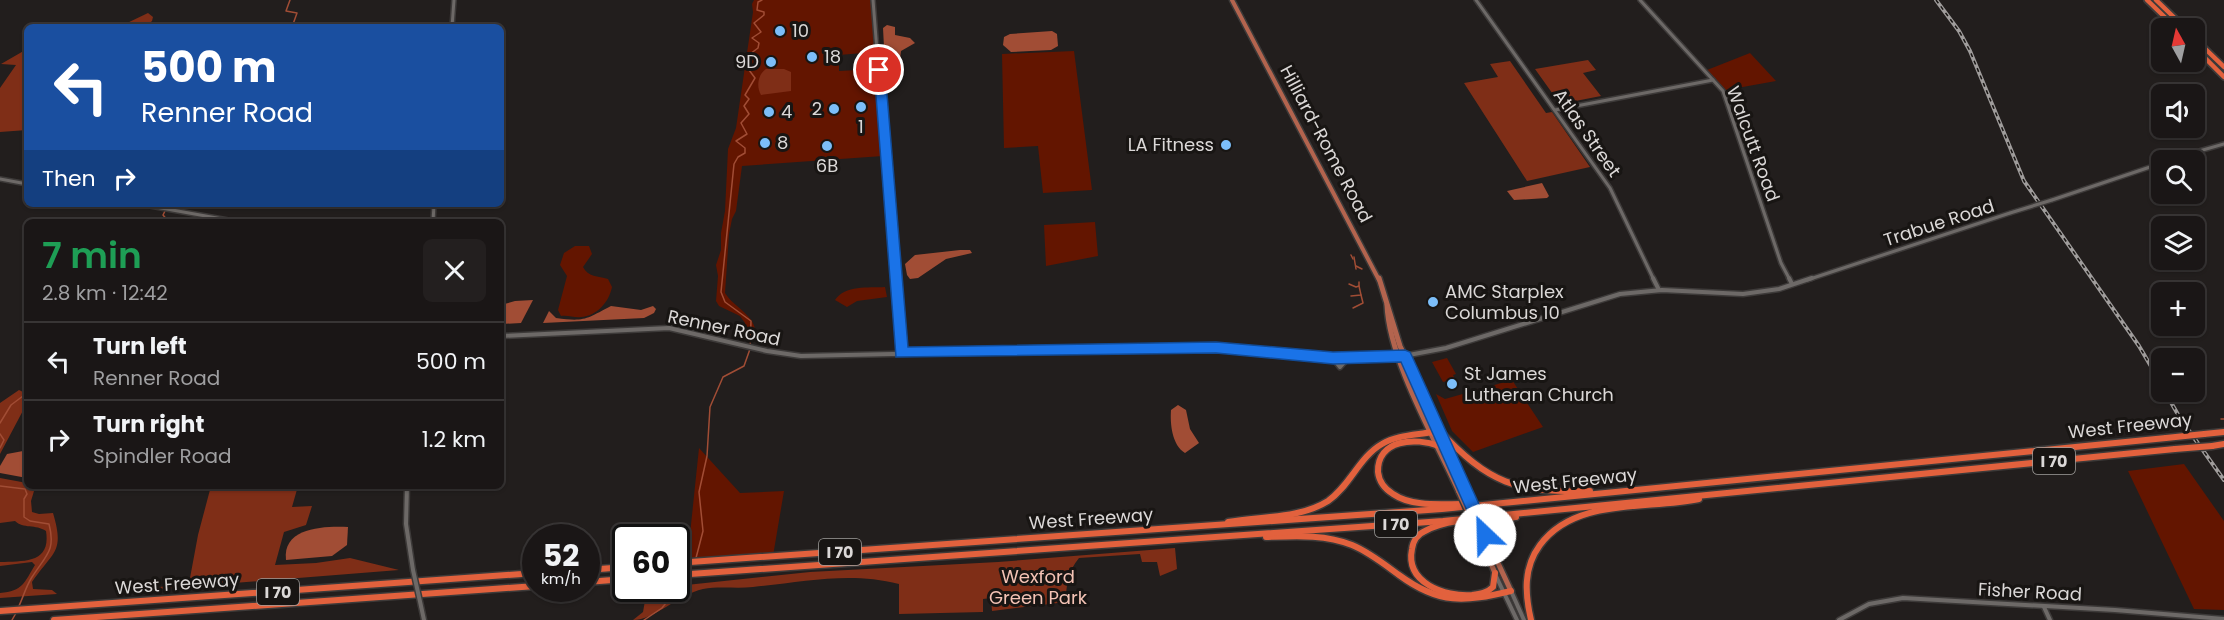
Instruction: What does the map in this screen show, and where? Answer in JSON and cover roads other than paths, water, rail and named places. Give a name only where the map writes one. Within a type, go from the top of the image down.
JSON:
[{"type":"highway","points":[[2147,0],[2166,18]]},
{"type":"highway","points":[[2156,0],[2175,18]]},
{"type":"highway","points":[[2205,49],[2224,67]]},
{"type":"highway","points":[[2205,58],[2224,76]]},
{"type":"highway","points":[[1435,431],[1441,445]]},
{"type":"highway","points":[[1435,431],[1484,473],[1509,484],[1539,491],[1606,490],[1974,456]]},
{"type":"highway","points":[[1206,526],[1233,520],[1290,515],[1310,510],[1342,491],[1371,452],[1383,443],[1435,431]]},
{"type":"highway","name":"West Freeway","points":[[690,563],[1496,504],[2224,432]]},
{"type":"highway","points":[[1441,445],[1420,439],[1389,448],[1378,462],[1378,473],[1382,484],[1390,494],[1407,502],[1496,504]]},
{"type":"highway","name":"West Freeway","points":[[692,574],[1443,521],[2224,445]]},
{"type":"highway","points":[[1531,620],[1525,585],[1530,560],[1543,540],[1560,525],[1587,513],[1689,502],[1712,495]]},
{"type":"highway","points":[[1495,573],[1494,586],[1487,592],[1465,596],[1442,592],[1425,583],[1416,573],[1411,562],[1412,545],[1424,531],[1439,526],[1570,511],[1584,507]]},
{"type":"highway","points":[[1207,538],[1296,536],[1338,541],[1375,556],[1418,589],[1435,596],[1463,600],[1507,592]]},
{"type":"highway","name":"West Freeway","points":[[0,611],[522,574]]},
{"type":"highway","name":"West Freeway","points":[[54,620],[522,587]]},
{"type":"main road","points":[[452,24],[454,0]]},
{"type":"main road","points":[[873,0],[901,353]]},
{"type":"main road","name":"Hilliard-Rome Road","points":[[1232,0],[1376,269],[1402,357],[1435,431]]},
{"type":"main road","name":"Atlas Street","points":[[1476,0],[1616,198],[1659,290]]},
{"type":"main road","name":"Walcutt Road","points":[[1640,0],[1724,93],[1781,263],[1792,285]]},
{"type":"main road","points":[[1555,110],[1713,80]]},
{"type":"main road","points":[[2203,150],[2224,144]]},
{"type":"main road","name":"Trabue Road","points":[[1722,294],[1765,292],[1792,285],[2151,167]]},
{"type":"main road","points":[[0,179],[24,183]]},
{"type":"main road","points":[[156,207],[223,219]]},
{"type":"main road","name":"Renner Road","points":[[504,336],[661,327],[690,331],[750,350],[783,356],[1216,348],[1333,358],[1402,357],[1446,348],[1620,294],[1659,290],[1722,294]]},
{"type":"main road","points":[[1333,358],[1340,367],[1343,360],[1347,358]]},
{"type":"main road","points":[[1441,445],[1507,592],[1516,620]]},
{"type":"main road","points":[[407,489],[406,524],[424,620]]},
{"type":"main road","points":[[1482,535],[1495,573],[1524,620]]},
{"type":"main road","name":"Fisher Road","points":[[1839,620],[1864,605],[1896,599],[2044,606],[2224,619]]},
{"type":"main road","points":[[2044,606],[2050,620]]},
{"type":"waterway","points":[[290,0],[286,11],[297,13],[293,24]]},
{"type":"waterway","points":[[696,558],[703,531],[699,492],[707,456],[710,407],[723,377],[744,366],[750,349],[751,321],[725,302],[721,292],[734,164],[738,157],[745,153],[745,148],[736,141],[747,134],[741,123],[749,114],[744,106],[749,99],[745,95],[755,78],[749,70],[756,65],[758,59],[750,54],[758,48],[759,43],[752,38],[761,32],[754,23],[764,15],[764,12],[757,10],[758,2],[762,0]]},
{"type":"waterway","points":[[165,211],[163,215],[166,219]]},
{"type":"waterway","points":[[1351,255],[1353,259]]},
{"type":"waterway","points":[[1354,257],[1356,269]]},
{"type":"waterway","points":[[1356,266],[1362,269]]},
{"type":"waterway","points":[[1349,284],[1359,286]]},
{"type":"waterway","points":[[1359,286],[1361,295]]},
{"type":"waterway","points":[[1351,296],[1361,295]]},
{"type":"waterway","points":[[1353,308],[1363,303],[1361,295]]},
{"type":"waterway","points":[[0,423],[11,405],[24,395]]},
{"type":"waterway","points":[[0,434],[4,440],[0,448]]},
{"type":"waterway","points":[[0,486],[24,489]]},
{"type":"waterway","points":[[18,608],[30,581],[48,552],[51,541],[49,524],[30,521],[24,517],[24,499],[27,494],[25,489]]},
{"type":"waterway","points":[[644,620],[667,602]]},
{"type":"waterway","points":[[12,620],[16,613]]},
{"type":"railway","points":[[1936,0],[1959,31],[1970,51],[2024,181],[2151,366]]},
{"type":"railway","points":[[2171,402],[2224,480]]},
{"type":"place","name":"10","points":[[780,31]]},
{"type":"place","name":"18","points":[[812,57]]},
{"type":"place","name":"9D","points":[[771,62]]},
{"type":"place","name":"1","points":[[861,107]]},
{"type":"place","name":"2","points":[[834,109]]},
{"type":"place","name":"4","points":[[769,112]]},
{"type":"place","name":"8","points":[[765,143]]},
{"type":"place","name":"LA Fitness","points":[[1226,145]]},
{"type":"place","name":"6B","points":[[827,146]]},
{"type":"place","name":"AMC Starplex Columbus 10","points":[[1433,302]]},
{"type":"place","name":"St James Lutheran Church","points":[[1452,384]]},
{"type":"park label","name":"Wexford Green Park","points":[[1038,587]]}]
